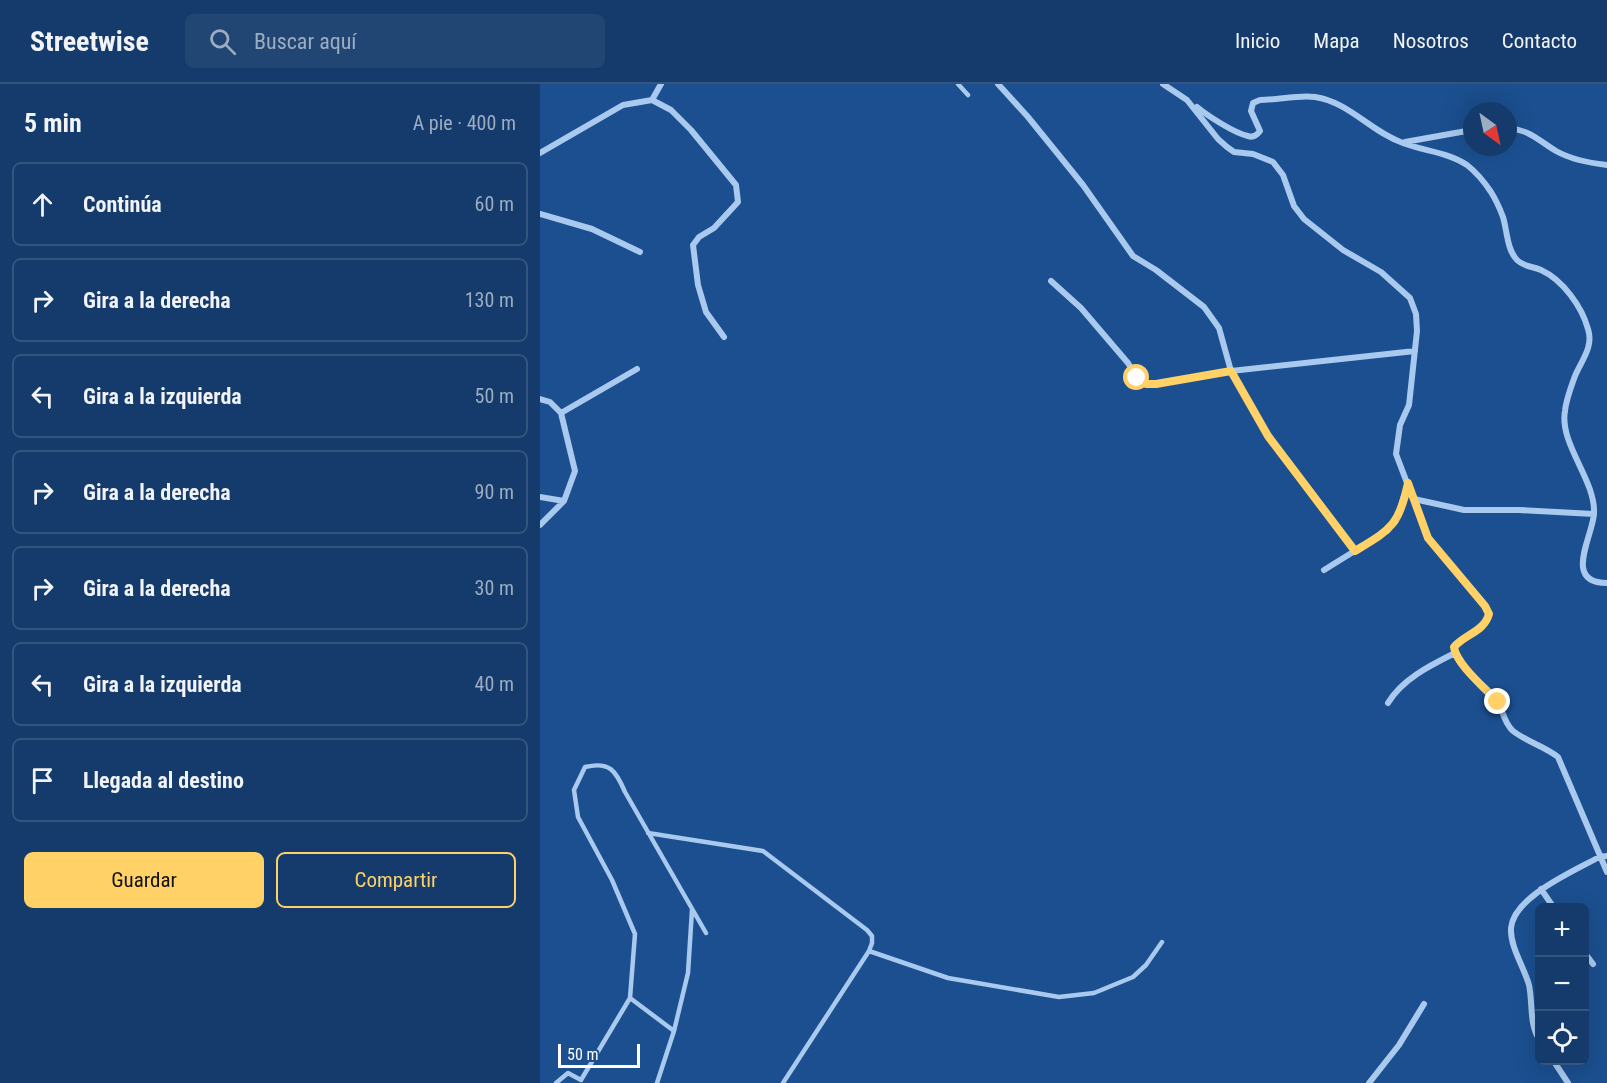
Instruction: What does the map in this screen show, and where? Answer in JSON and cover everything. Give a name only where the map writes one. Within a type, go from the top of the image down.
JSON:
[{"type":"street","points":[[652,100],[661,84]]},
{"type":"street","points":[[998,84],[1077,177],[1133,256],[1156,270],[1204,307],[1219,328],[1231,371],[1268,436],[1355,551]]},
{"type":"street","points":[[1163,84],[1206,114],[1249,137],[1256,136],[1260,131],[1251,111],[1253,103],[1260,100],[1315,97],[1334,103],[1401,143],[1448,156],[1466,165],[1491,193],[1502,214],[1515,258],[1523,265],[1541,270],[1554,278],[1578,304],[1589,330],[1590,341],[1575,376],[1564,411],[1564,424],[1567,438],[1577,456],[1592,499],[1594,514],[1582,565],[1585,574],[1591,580],[1607,583]]},
{"type":"street","points":[[540,153],[623,105],[652,100],[671,110],[691,130],[736,185],[738,202],[714,228],[699,237],[693,245],[698,285],[706,312],[724,337]]},
{"type":"street","points":[[1187,100],[1227,147],[1234,152],[1254,154],[1273,162],[1283,175],[1294,206],[1304,219],[1343,250],[1380,272],[1410,298],[1416,314],[1418,330],[1409,405],[1400,425],[1396,454],[1428,538],[1485,606],[1489,614],[1487,621],[1478,631],[1454,647],[1455,653],[1498,702],[1510,728],[1521,737],[1550,750],[1558,757],[1603,857],[1607,872]]},
{"type":"street","points":[[1517,129],[1524,130],[1557,151],[1580,162],[1607,165]]},
{"type":"street","points":[[1401,143],[1463,132]]},
{"type":"street","points":[[540,214],[592,229],[640,252]]},
{"type":"street","points":[[1051,281],[1081,308],[1128,363],[1137,378],[1146,384],[1231,371],[1415,351]]},
{"type":"street","points":[[561,413],[637,369]]},
{"type":"street","points":[[540,399],[550,402],[561,413],[574,471],[564,501],[540,525]]},
{"type":"street","points":[[1324,570],[1387,531],[1398,515],[1408,483]]},
{"type":"street","points":[[540,496],[564,501]]},
{"type":"street","points":[[1414,499],[1464,510],[1594,514]]},
{"type":"street","points":[[1388,703],[1395,691],[1429,666],[1455,653]]},
{"type":"street","points":[[1535,1033],[1529,985],[1515,949],[1511,928],[1515,913],[1541,889],[1603,857]]},
{"type":"street","points":[[1541,889],[1551,903]]},
{"type":"street","points":[[1588,957],[1593,964]]},
{"type":"street","points":[[1369,1083],[1399,1045],[1424,1004]]},
{"type":"street","points":[[1556,1065],[1568,1083]]},
{"type":"lane","points":[[958,84],[968,95]]},
{"type":"lane","points":[[556,1083],[568,1073],[583,1082],[630,998],[635,934],[612,880],[578,817],[574,790],[585,766],[599,764],[616,772],[625,792],[706,933]]},
{"type":"lane","points":[[648,833],[763,851],[872,936],[869,951],[783,1083]]},
{"type":"lane","points":[[657,1083],[674,1030],[688,973],[692,909]]},
{"type":"lane","points":[[869,951],[948,978],[1059,997],[1094,993],[1133,977],[1146,965],[1162,942]]},
{"type":"lane","points":[[630,998],[674,1030]]},
{"type":"route","points":[[1137,378],[1146,384],[1156,384],[1231,371],[1268,436],[1355,551],[1387,531],[1404,502],[1408,483],[1428,538],[1485,606],[1489,614],[1487,621],[1478,631],[1454,647],[1455,653],[1465,666],[1498,702]]}]
